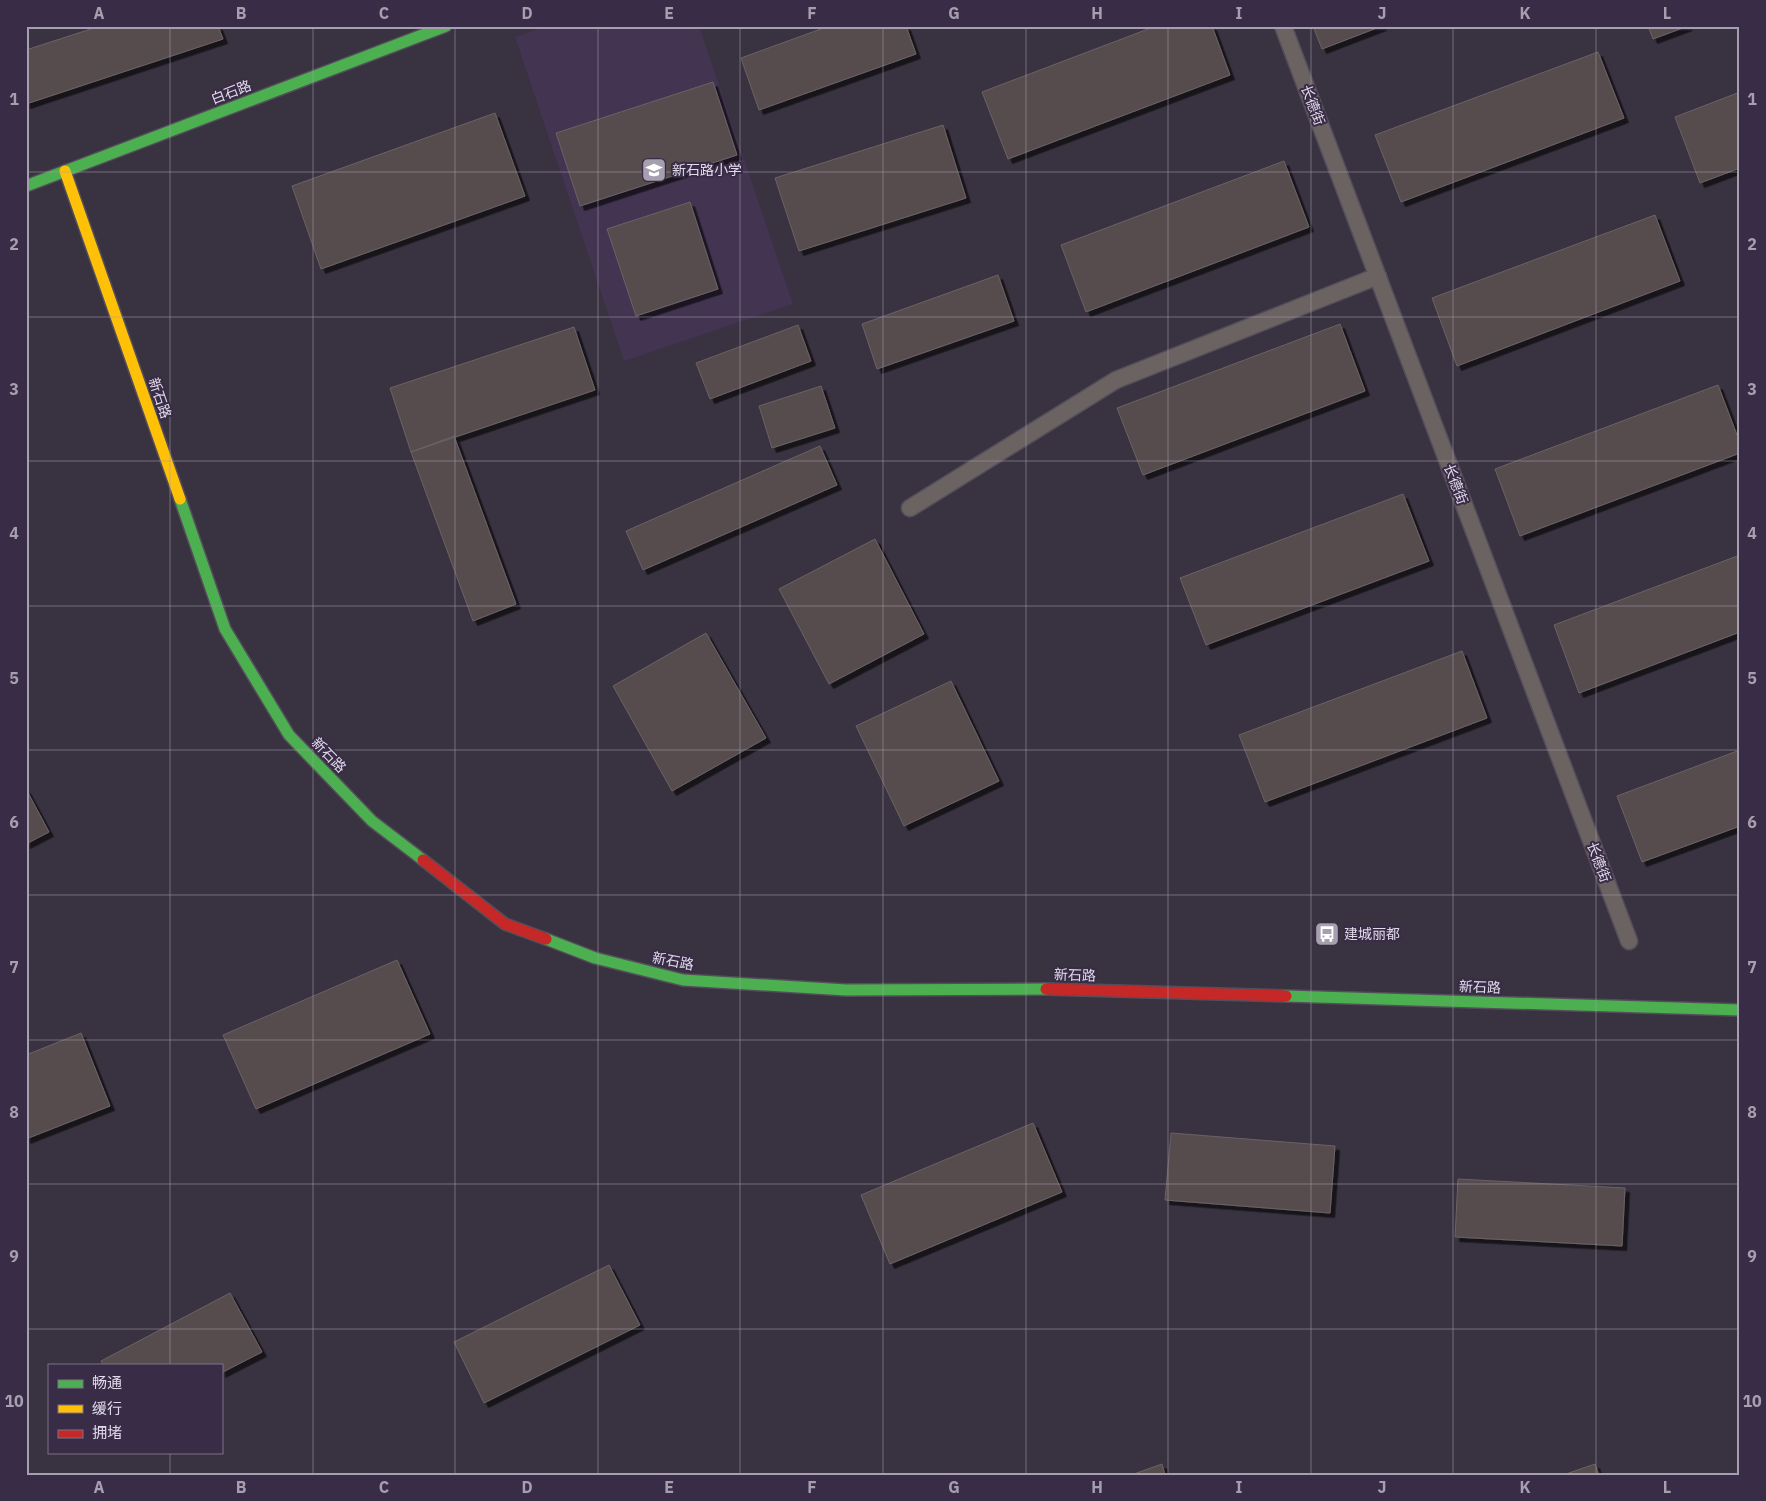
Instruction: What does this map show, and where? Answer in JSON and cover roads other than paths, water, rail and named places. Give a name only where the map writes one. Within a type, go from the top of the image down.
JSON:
[{"type":"street","name":"白石路","points":[[26,186],[446,26]]},
{"type":"street","name":"新石路","points":[[65,171],[225,629],[289,735],[372,821],[504,924],[595,958],[683,980],[846,990],[1044,990],[1740,1010]]},
{"type":"lane","name":"长德街","points":[[1283,26],[1629,941]]},
{"type":"lane","points":[[910,508],[1116,380],[1378,276]]},
{"type":"place","name":"新石路小学","points":[[654,170]]},
{"type":"place","name":"建城丽都","points":[[1327,934]]}]
